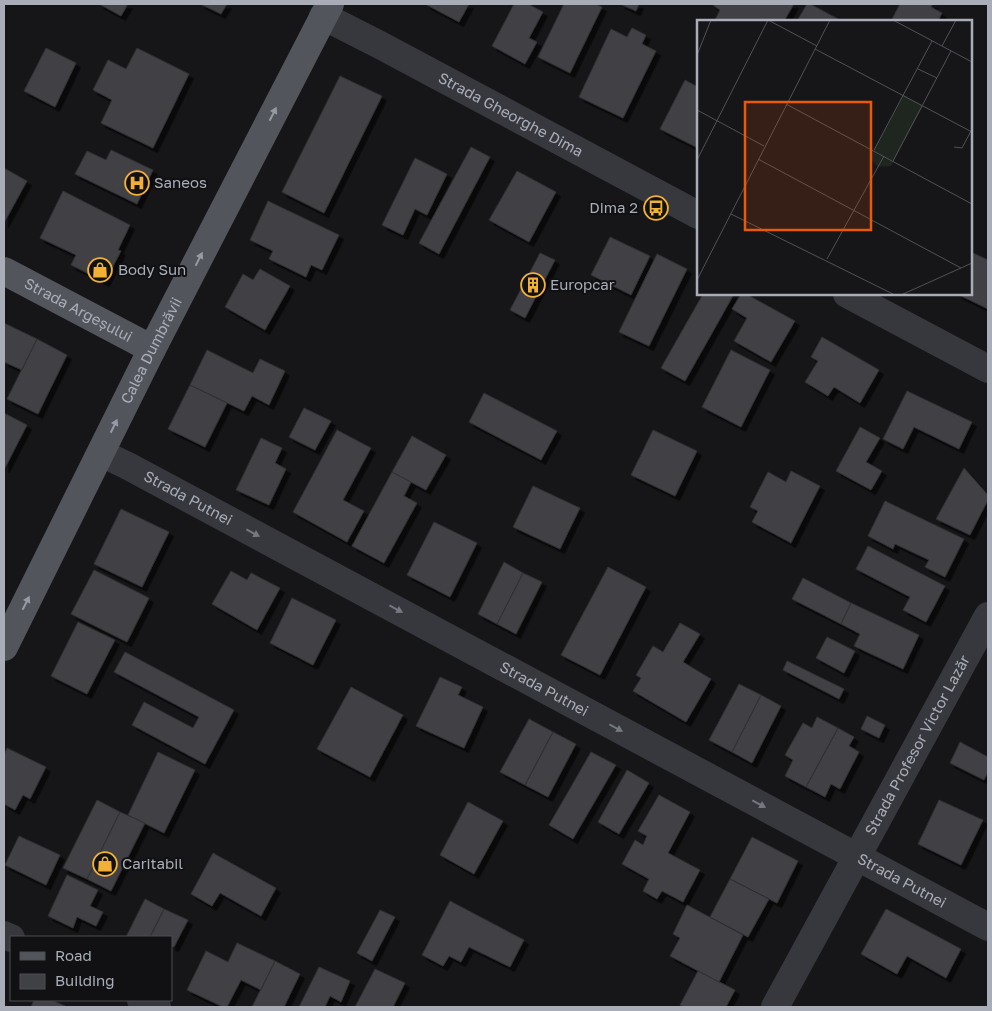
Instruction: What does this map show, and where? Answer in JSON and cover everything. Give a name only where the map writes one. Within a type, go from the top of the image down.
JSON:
[{"type":"main road","name":"Calea Dumbrăvii","points":[[4,646],[152,349],[327,10]]},
{"type":"main road","name":"Strada Argeșului","points":[[4,270],[152,349]]},
{"type":"street","name":"Strada Gheorghe Dima","points":[[327,10],[389,50],[697,214]]},
{"type":"street","points":[[849,295],[988,369]]},
{"type":"street","name":"Strada Putnei","points":[[101,453],[137,470],[988,927]]},
{"type":"street","name":"Strada Profesor Victor Lazăr","points":[[775,1007],[988,616]]},
{"type":"street","points":[[144,1001],[157,1007]]},
{"type":"building","points":[[99,4],[128,4],[121,16]]},
{"type":"building","points":[[200,4],[227,4],[221,14]]},
{"type":"building","points":[[425,4],[469,4],[459,22]]},
{"type":"building","points":[[514,4],[528,4],[543,12],[529,38],[537,42],[525,64],[492,46]]},
{"type":"building","points":[[564,4],[595,4],[602,7],[570,73],[538,57]]},
{"type":"building","points":[[620,4],[639,4],[636,11]]},
{"type":"building","points":[[794,4],[785,20],[715,20],[720,10],[713,5]]},
{"type":"building","points":[[807,4],[810,4],[840,20],[798,20]]},
{"type":"building","points":[[900,4],[933,4],[931,7],[942,13],[938,20],[892,20]]},
{"type":"building","points":[[632,28],[646,35],[642,44],[656,51],[623,118],[579,97],[611,29],[627,37]]},
{"type":"building","points":[[46,48],[76,63],[55,107],[24,91]]},
{"type":"building","points":[[137,48],[189,74],[153,148],[101,123],[112,100],[93,90],[108,60],[126,69]]},
{"type":"building","points":[[340,76],[382,96],[324,213],[282,192]]},
{"type":"building","points":[[685,80],[697,86],[697,148],[660,129]]},
{"type":"building","points":[[471,147],[490,157],[439,254],[419,243]]},
{"type":"building","points":[[111,150],[153,170],[137,204],[75,174],[87,151],[106,160]]},
{"type":"building","points":[[415,158],[447,174],[427,215],[415,209],[403,235],[382,225]]},
{"type":"building","points":[[4,168],[27,181],[4,223]]},
{"type":"building","points":[[517,171],[556,192],[529,242],[489,220]]},
{"type":"building","points":[[63,191],[130,225],[118,250],[121,251],[105,282],[71,265],[76,255],[40,238]]},
{"type":"building","points":[[268,201],[339,235],[322,270],[311,265],[306,277],[269,259],[273,251],[250,240]]},
{"type":"building","points":[[610,237],[650,256],[631,295],[591,275]]},
{"type":"building","points":[[972,252],[988,260],[988,309],[959,295],[972,295]]},
{"type":"building","name":"Europcar","points":[[540,253],[555,260],[525,318],[510,310]]},
{"type":"building","points":[[657,254],[687,269],[649,346],[619,332]]},
{"type":"building","points":[[260,269],[290,286],[265,330],[225,307],[243,274],[253,280]]},
{"type":"building","points":[[702,295],[733,295],[685,381],[661,368]]},
{"type":"building","points":[[740,295],[748,295],[795,321],[771,362],[734,341],[747,318],[732,309]]},
{"type":"building","points":[[4,323],[37,339],[22,370],[4,362]]},
{"type":"building","points":[[822,337],[879,370],[860,403],[834,387],[828,396],[805,382],[818,361],[811,357]]},
{"type":"building","points":[[37,339],[67,355],[38,414],[7,399]]},
{"type":"building","points":[[207,350],[253,373],[260,359],[285,371],[269,405],[252,396],[244,411],[190,385]]},
{"type":"building","points":[[731,350],[770,370],[741,427],[702,407]]},
{"type":"building","points":[[190,385],[227,403],[205,447],[168,429]]},
{"type":"building","points":[[907,391],[972,422],[959,449],[914,427],[903,449],[883,439]]},
{"type":"building","points":[[484,393],[557,431],[541,460],[469,422]]},
{"type":"building","points":[[304,408],[331,421],[315,450],[289,437]]},
{"type":"building","points":[[4,413],[27,425],[5,468],[4,468]]},
{"type":"building","points":[[860,427],[880,438],[866,462],[882,471],[871,490],[836,471]]},
{"type":"building","points":[[337,430],[371,448],[343,500],[364,511],[347,542],[293,512]]},
{"type":"building","points":[[653,430],[697,451],[675,496],[631,475]]},
{"type":"building","points":[[412,436],[446,455],[426,490],[392,472]]},
{"type":"building","points":[[261,438],[282,448],[275,463],[286,469],[269,505],[236,490]]},
{"type":"building","points":[[964,468],[988,495],[988,500],[970,535],[936,519]]},
{"type":"building","points":[[791,471],[820,486],[791,543],[752,522],[758,511],[750,507],[768,472],[786,482]]},
{"type":"building","points":[[392,472],[411,482],[404,496],[417,503],[384,563],[352,546]]},
{"type":"building","points":[[533,486],[580,508],[560,549],[513,527]]},
{"type":"building","points":[[885,501],[964,539],[945,577],[925,567],[929,560],[895,544],[893,549],[868,536]]},
{"type":"building","points":[[121,509],[169,532],[142,587],[94,564]]},
{"type":"building","points":[[434,522],[477,543],[450,597],[407,575]]},
{"type":"building","points":[[868,546],[945,586],[926,622],[903,610],[910,597],[856,569]]},
{"type":"building","points":[[504,562],[523,573],[497,624],[478,614]]},
{"type":"building","points":[[608,567],[646,587],[600,675],[561,655]]},
{"type":"building","points":[[94,570],[149,598],[127,642],[71,614]]},
{"type":"building","points":[[231,571],[247,580],[251,573],[280,588],[257,630],[212,604]]},
{"type":"building","points":[[523,573],[542,582],[516,634],[497,624]]},
{"type":"building","points":[[803,578],[851,603],[841,624],[792,599]]},
{"type":"building","points":[[292,598],[336,620],[313,665],[270,643]]},
{"type":"building","points":[[851,603],[919,635],[903,669],[854,646],[860,634],[841,624]]},
{"type":"building","points":[[78,622],[115,640],[87,694],[51,676]]},
{"type":"building","points":[[680,623],[700,634],[683,662],[711,679],[686,722],[633,691],[641,678],[636,675],[653,646],[663,652]]},
{"type":"building","points":[[827,637],[855,651],[844,673],[816,658]]},
{"type":"building","points":[[125,652],[234,710],[205,764],[132,725],[144,702],[193,728],[199,717],[114,672]]},
{"type":"building","points":[[787,661],[844,689],[839,699],[783,670]]},
{"type":"building","points":[[440,677],[462,687],[458,695],[483,707],[464,748],[416,726]]},
{"type":"building","points":[[739,684],[761,695],[732,752],[709,740]]},
{"type":"building","points":[[351,687],[403,715],[370,777],[317,749]]},
{"type":"building","points":[[761,695],[781,706],[752,763],[732,752]]},
{"type":"building","points":[[867,716],[885,725],[879,738],[861,729]]},
{"type":"building","points":[[817,717],[838,728],[806,787],[785,776],[793,760],[785,755],[803,723],[812,728]]},
{"type":"building","points":[[529,719],[553,732],[525,785],[500,772]]},
{"type":"building","points":[[838,728],[854,737],[849,746],[859,752],[840,789],[831,784],[825,797],[806,787]]},
{"type":"building","points":[[553,732],[576,744],[548,797],[525,785]]},
{"type":"building","points":[[960,742],[988,757],[988,772],[984,780],[950,763]]},
{"type":"building","points":[[7,748],[46,767],[30,799],[23,795],[15,810],[4,804],[4,755]]},
{"type":"building","points":[[158,752],[195,770],[164,833],[128,815]]},
{"type":"building","points":[[591,752],[616,765],[573,839],[549,825]]},
{"type":"building","points":[[627,770],[649,783],[619,834],[598,822]]},
{"type":"building","points":[[659,795],[690,812],[668,853],[700,870],[683,902],[662,891],[657,899],[643,891],[649,879],[622,864],[635,840],[643,845],[647,836],[638,831]]},
{"type":"building","points":[[97,800],[120,812],[87,879],[63,868]]},
{"type":"building","points":[[939,800],[983,820],[961,865],[918,844]]},
{"type":"building","points":[[468,802],[503,821],[474,874],[440,855]]},
{"type":"building","points":[[120,812],[145,823],[111,891],[87,879]]},
{"type":"building","points":[[19,836],[60,855],[46,885],[5,865]]},
{"type":"building","points":[[752,837],[798,861],[777,903],[730,879]]},
{"type":"building","points":[[213,853],[276,888],[261,916],[220,893],[212,906],[191,894]]},
{"type":"building","points":[[67,875],[98,890],[90,906],[103,912],[96,926],[77,917],[73,928],[48,916]]},
{"type":"building","points":[[730,879],[769,899],[748,937],[710,917]]},
{"type":"building","points":[[145,899],[164,909],[150,936],[126,936]]},
{"type":"building","points":[[450,901],[524,940],[510,967],[469,947],[461,962],[449,956],[443,966],[422,955]]},
{"type":"building","points":[[687,905],[743,935],[719,982],[670,956],[680,938],[673,934]]},
{"type":"building","points":[[164,909],[188,920],[174,947],[172,946],[172,936],[150,936]]},
{"type":"building","points":[[886,909],[961,949],[946,978],[907,956],[897,974],[861,954]]},
{"type":"building","points":[[380,910],[395,917],[372,961],[357,953]]},
{"type":"building","points":[[237,943],[275,961],[261,990],[241,980],[227,1007],[223,1007],[187,990],[206,951],[228,962]]},
{"type":"building","points":[[275,961],[300,974],[284,1007],[252,1007]]},
{"type":"building","points":[[319,967],[350,981],[341,1002],[330,996],[325,1007],[299,1007]]},
{"type":"building","points":[[375,969],[405,983],[393,1007],[355,1007]]},
{"type":"building","points":[[698,971],[735,990],[726,1007],[683,1007],[680,1005]]},
{"type":"building","points":[[34,1001],[54,1001],[67,1007],[31,1007]]},
{"type":"place","name":"Saneos","points":[[137,183]]},
{"type":"place","name":"Dima 2","points":[[656,208]]},
{"type":"place","name":"Body Sun","points":[[100,270]]},
{"type":"place","name":"Europcar","points":[[533,285]]},
{"type":"place","name":"Caritabil","points":[[105,864]]}]
